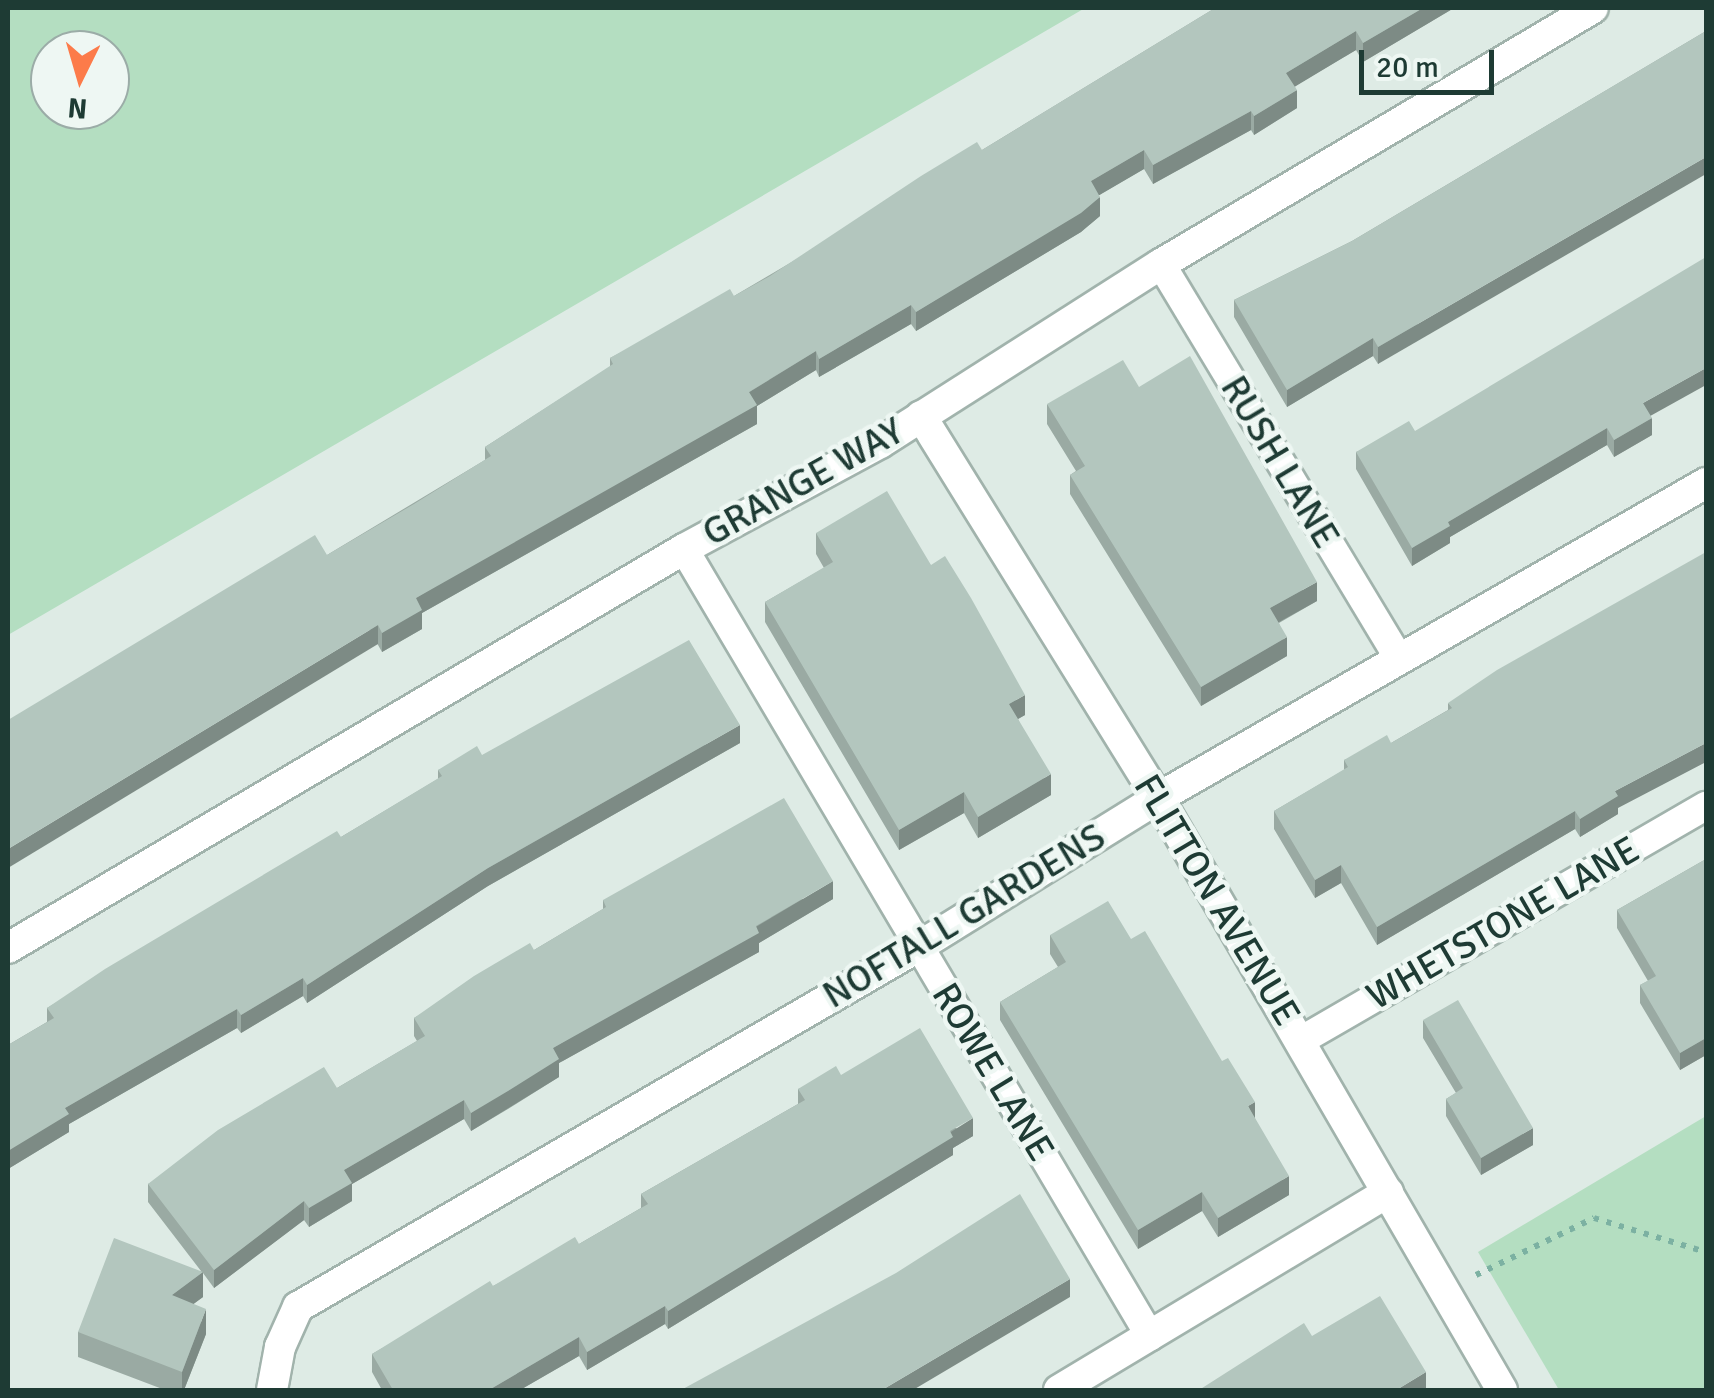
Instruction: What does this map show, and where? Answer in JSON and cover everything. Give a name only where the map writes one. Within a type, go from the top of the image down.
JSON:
[{"type":"street","name":"GRANGE WAY","points":[[8,948],[684,549],[921,416],[1161,264],[1594,8]]},
{"type":"street","name":"FLITTON AVENUE","points":[[921,416],[1158,798],[1502,1390]]},
{"type":"street","name":"NOFTALL GARDENS","points":[[272,1390],[280,1347],[298,1308],[918,947],[1158,798],[1706,483]]},
{"type":"street","points":[[1060,1390],[1388,1192]]},
{"type":"lane","name":"RUSH LANE","points":[[1161,264],[1399,660]]},
{"type":"lane","name":"ROWE LANE","points":[[684,549],[1150,1336]]},
{"type":"lane","name":"WHETSTONE LANE","points":[[1300,1041],[1706,806]]},
{"type":"path","points":[[1444,1290],[1594,1218],[1706,1252]]},
{"type":"green space","points":[[8,8],[1085,8],[8,635]]},
{"type":"green space","points":[[1706,1116],[1706,1390],[1559,1390],[1478,1252]]},
{"type":"building","points":[[1215,8],[1423,8],[1363,43],[1356,31],[1286,73],[1297,90],[1254,116],[1251,111],[1153,165],[1144,150],[1091,181],[1100,197],[1081,213],[916,312],[911,305],[819,359],[816,351],[749,392],[757,405],[416,598],[422,610],[382,633],[378,625],[8,849],[8,720],[315,535],[327,555],[414,504],[491,456],[485,447],[613,364],[610,358],[730,289],[734,296],[770,276],[977,142],[982,150]]},
{"type":"building","points":[[1706,31],[1706,157],[1378,347],[1373,338],[1287,390],[1234,300],[1352,241]]},
{"type":"building","points":[[1706,257],[1706,368],[1643,403],[1652,418],[1614,440],[1607,428],[1448,522],[1450,526],[1412,548],[1356,452],[1409,421],[1415,431]]},
{"type":"building","points":[[1190,356],[1317,582],[1270,608],[1287,637],[1201,687],[1070,475],[1085,466],[1047,404],[1123,360],[1139,387]]},
{"type":"building","points":[[887,491],[931,565],[945,556],[971,598],[1025,695],[1009,704],[1051,774],[978,817],[964,792],[899,830],[765,602],[833,562],[816,533]]},
{"type":"building","points":[[1706,552],[1706,743],[1615,791],[1618,796],[1580,819],[1575,811],[1377,927],[1341,865],[1315,880],[1274,811],[1348,767],[1344,760],[1387,735],[1391,743],[1452,708],[1448,703],[1497,670]]},
{"type":"building","points":[[689,640],[740,725],[488,868],[307,985],[303,978],[241,1015],[237,1009],[65,1108],[69,1114],[8,1151],[8,1045],[54,1018],[47,1008],[105,969],[337,831],[341,837],[442,776],[438,770],[477,746],[482,755]]},
{"type":"building","points":[[784,798],[833,881],[756,926],[759,933],[553,1048],[559,1059],[471,1113],[464,1100],[344,1170],[352,1183],[309,1208],[304,1201],[214,1270],[148,1184],[218,1130],[324,1067],[337,1088],[425,1036],[414,1018],[474,976],[530,943],[534,950],[606,907],[603,900]]},
{"type":"building","points":[[1706,859],[1706,1038],[1680,1053],[1640,985],[1656,976],[1617,910]]},
{"type":"building","points":[[1108,901],[1131,939],[1145,931],[1222,1061],[1228,1058],[1255,1102],[1248,1106],[1289,1176],[1218,1218],[1202,1192],[1138,1230],[1000,1002],[1066,962],[1050,935]]},
{"type":"building","points":[[1458,1000],[1533,1128],[1481,1158],[1446,1099],[1463,1088],[1423,1020]]},
{"type":"building","points":[[920,1028],[973,1118],[950,1131],[953,1137],[668,1311],[665,1306],[587,1352],[579,1337],[489,1390],[393,1390],[372,1354],[490,1281],[493,1286],[575,1237],[579,1244],[648,1204],[641,1194],[805,1100],[798,1089],[836,1066],[841,1075]]},
{"type":"building","points":[[1020,1194],[1070,1279],[882,1390],[681,1390],[896,1273]]},
{"type":"building","points":[[114,1238],[203,1272],[172,1295],[206,1309],[182,1372],[78,1332]]},
{"type":"building","points":[[1380,1296],[1426,1372],[1399,1390],[1199,1390],[1304,1323],[1312,1336]]}]
